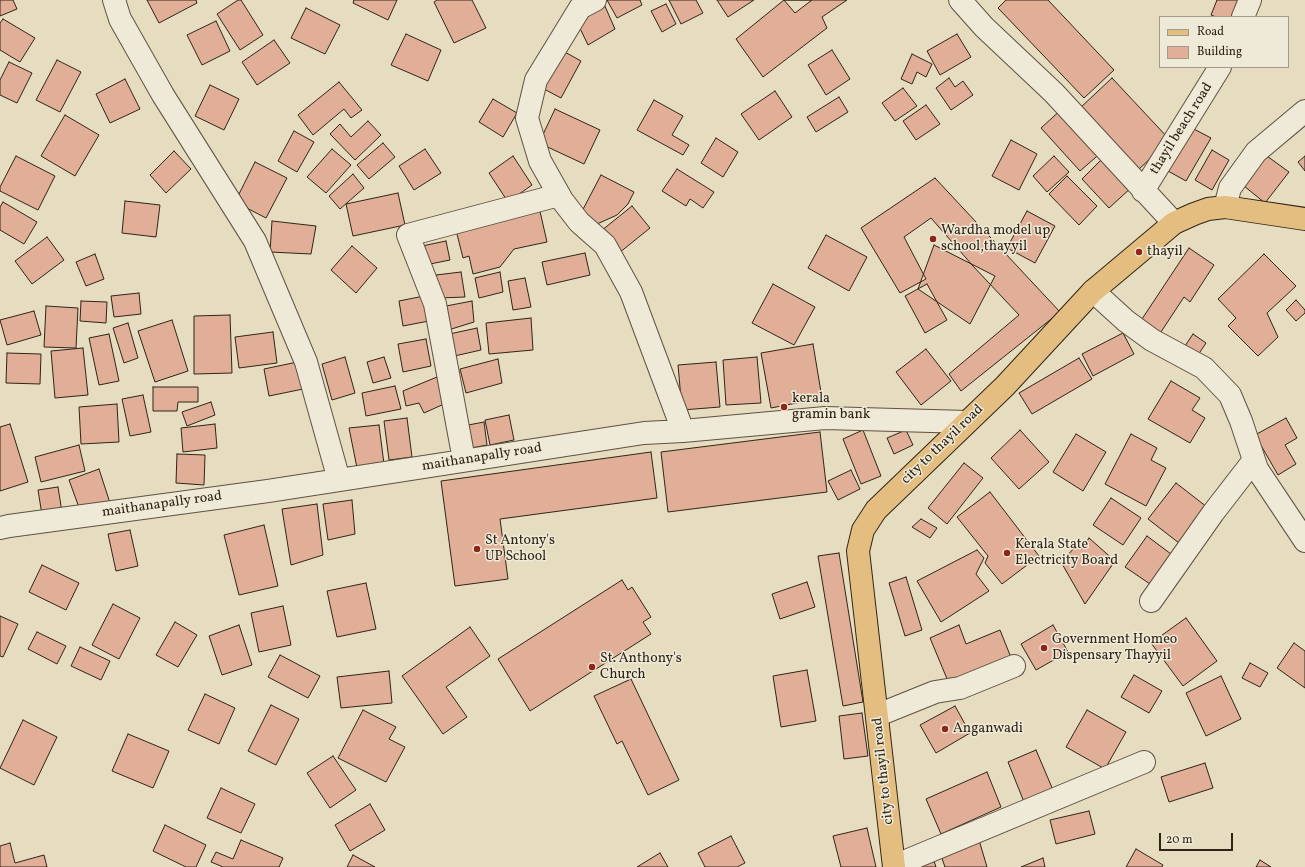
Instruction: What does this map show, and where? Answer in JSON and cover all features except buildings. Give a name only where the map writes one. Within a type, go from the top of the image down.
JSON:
[{"type":"main road","name":"city to thayil road","points":[[894,866],[878,715],[858,551],[863,530],[876,510],[1005,386],[1093,291],[1174,223],[1208,209],[1225,207],[1305,219]]},
{"type":"street","points":[[114,0],[120,19],[162,95],[255,241],[306,362],[338,480]]},
{"type":"street","points":[[594,0],[580,8],[536,80],[527,118],[540,161],[558,195],[579,222],[604,245],[631,292],[683,432]]},
{"type":"street","points":[[960,0],[984,27],[1054,93],[1174,223]]},
{"type":"street","points":[[1243,16],[1250,0]]},
{"type":"street","name":"thayil beach road","points":[[1143,191],[1219,68]]},
{"type":"street","points":[[1225,207],[1230,188],[1256,152],[1305,111]]},
{"type":"street","points":[[464,460],[435,304],[408,235],[558,195]]},
{"type":"street","points":[[1093,291],[1126,321],[1152,340],[1204,368],[1230,395],[1241,421],[1257,469],[1305,541]]},
{"type":"street","name":"maithanapally road","points":[[0,528],[338,480],[644,433],[683,432],[825,418],[967,422]]},
{"type":"street","points":[[1151,601],[1213,513],[1254,460]]},
{"type":"street","points":[[878,715],[936,692],[960,688],[1014,666]]},
{"type":"street","points":[[894,866],[1144,762]]},
{"type":"place","name":"Wardha model up school,thayyil","points":[[933,239]]},
{"type":"place","name":"thayil","points":[[1139,252]]},
{"type":"place","name":"kerala gramin bank","points":[[784,407]]},
{"type":"place","name":"St Antony's UP School","points":[[477,549]]},
{"type":"place","name":"Kerala State Electricity Board","points":[[1007,553]]},
{"type":"place","name":"Government Homeo Dispensary Thayyil","points":[[1044,648]]},
{"type":"place","name":"St. Anthony's Church","points":[[592,667]]},
{"type":"place","name":"Anganwadi","points":[[945,729]]}]
